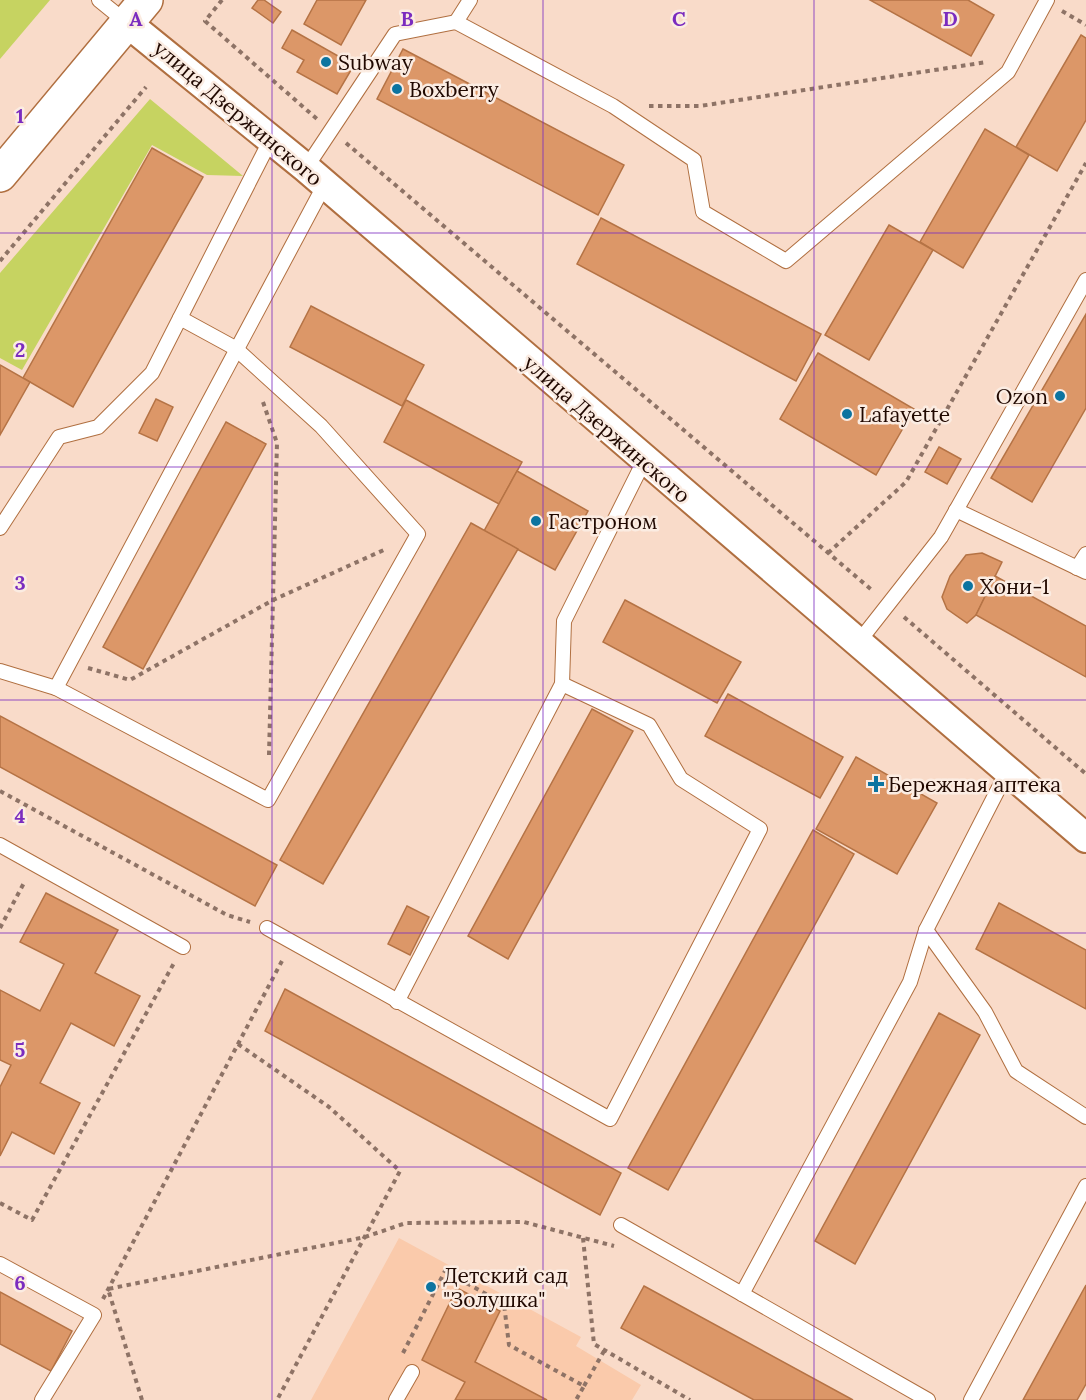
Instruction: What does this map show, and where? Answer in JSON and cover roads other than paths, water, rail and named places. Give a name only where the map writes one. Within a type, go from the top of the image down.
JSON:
[{"type":"main road","points":[[0,175],[136,11]]},
{"type":"street","name":"улица Дзержинского","points":[[136,11],[272,139],[1006,772],[1086,838]]},
{"type":"lane","points":[[99,0],[136,11]]},
{"type":"lane","points":[[456,22],[470,0]]},
{"type":"lane","points":[[56,688],[235,348],[315,176],[332,131],[395,34],[456,22],[613,106],[694,160],[704,212],[786,261],[1008,72],[1047,1]]},
{"type":"lane","points":[[0,528],[59,437],[99,427],[152,373],[272,139]]},
{"type":"lane","points":[[858,644],[941,537],[1086,280]]},
{"type":"lane","points":[[0,671],[56,688],[268,800],[418,534],[321,426],[235,348],[180,318]]},
{"type":"lane","points":[[397,1002],[562,684],[564,621],[644,461]]},
{"type":"lane","points":[[956,510],[1082,570],[1086,554]]},
{"type":"lane","points":[[267,928],[610,1119],[760,829],[681,779],[649,724],[562,684]]},
{"type":"lane","points":[[742,1294],[910,982],[926,930],[1006,772]]},
{"type":"lane","points":[[0,845],[183,947]]},
{"type":"lane","points":[[926,930],[985,1012],[1016,1071],[1086,1117]]},
{"type":"lane","points":[[971,1400],[1086,1186]]},
{"type":"lane","points":[[621,1225],[928,1400]]},
{"type":"lane","points":[[0,1264],[94,1315],[42,1400]]},
{"type":"lane","points":[[396,1400],[412,1372]]},
{"type":"place","name":"Subway","points":[[326,62]]},
{"type":"place","name":"Boxberry","points":[[397,89]]},
{"type":"place","name":"Ozon","points":[[1060,396]]},
{"type":"place","name":"Lafayette","points":[[847,414]]},
{"type":"place","name":"Гастроном","points":[[536,521]]},
{"type":"place","name":"Хони-1","points":[[968,586]]},
{"type":"place","name":"Бережная аптека","points":[[876,784]]},
{"type":"place","name":"Детский сад \"Золушка\"","points":[[431,1287]]}]
